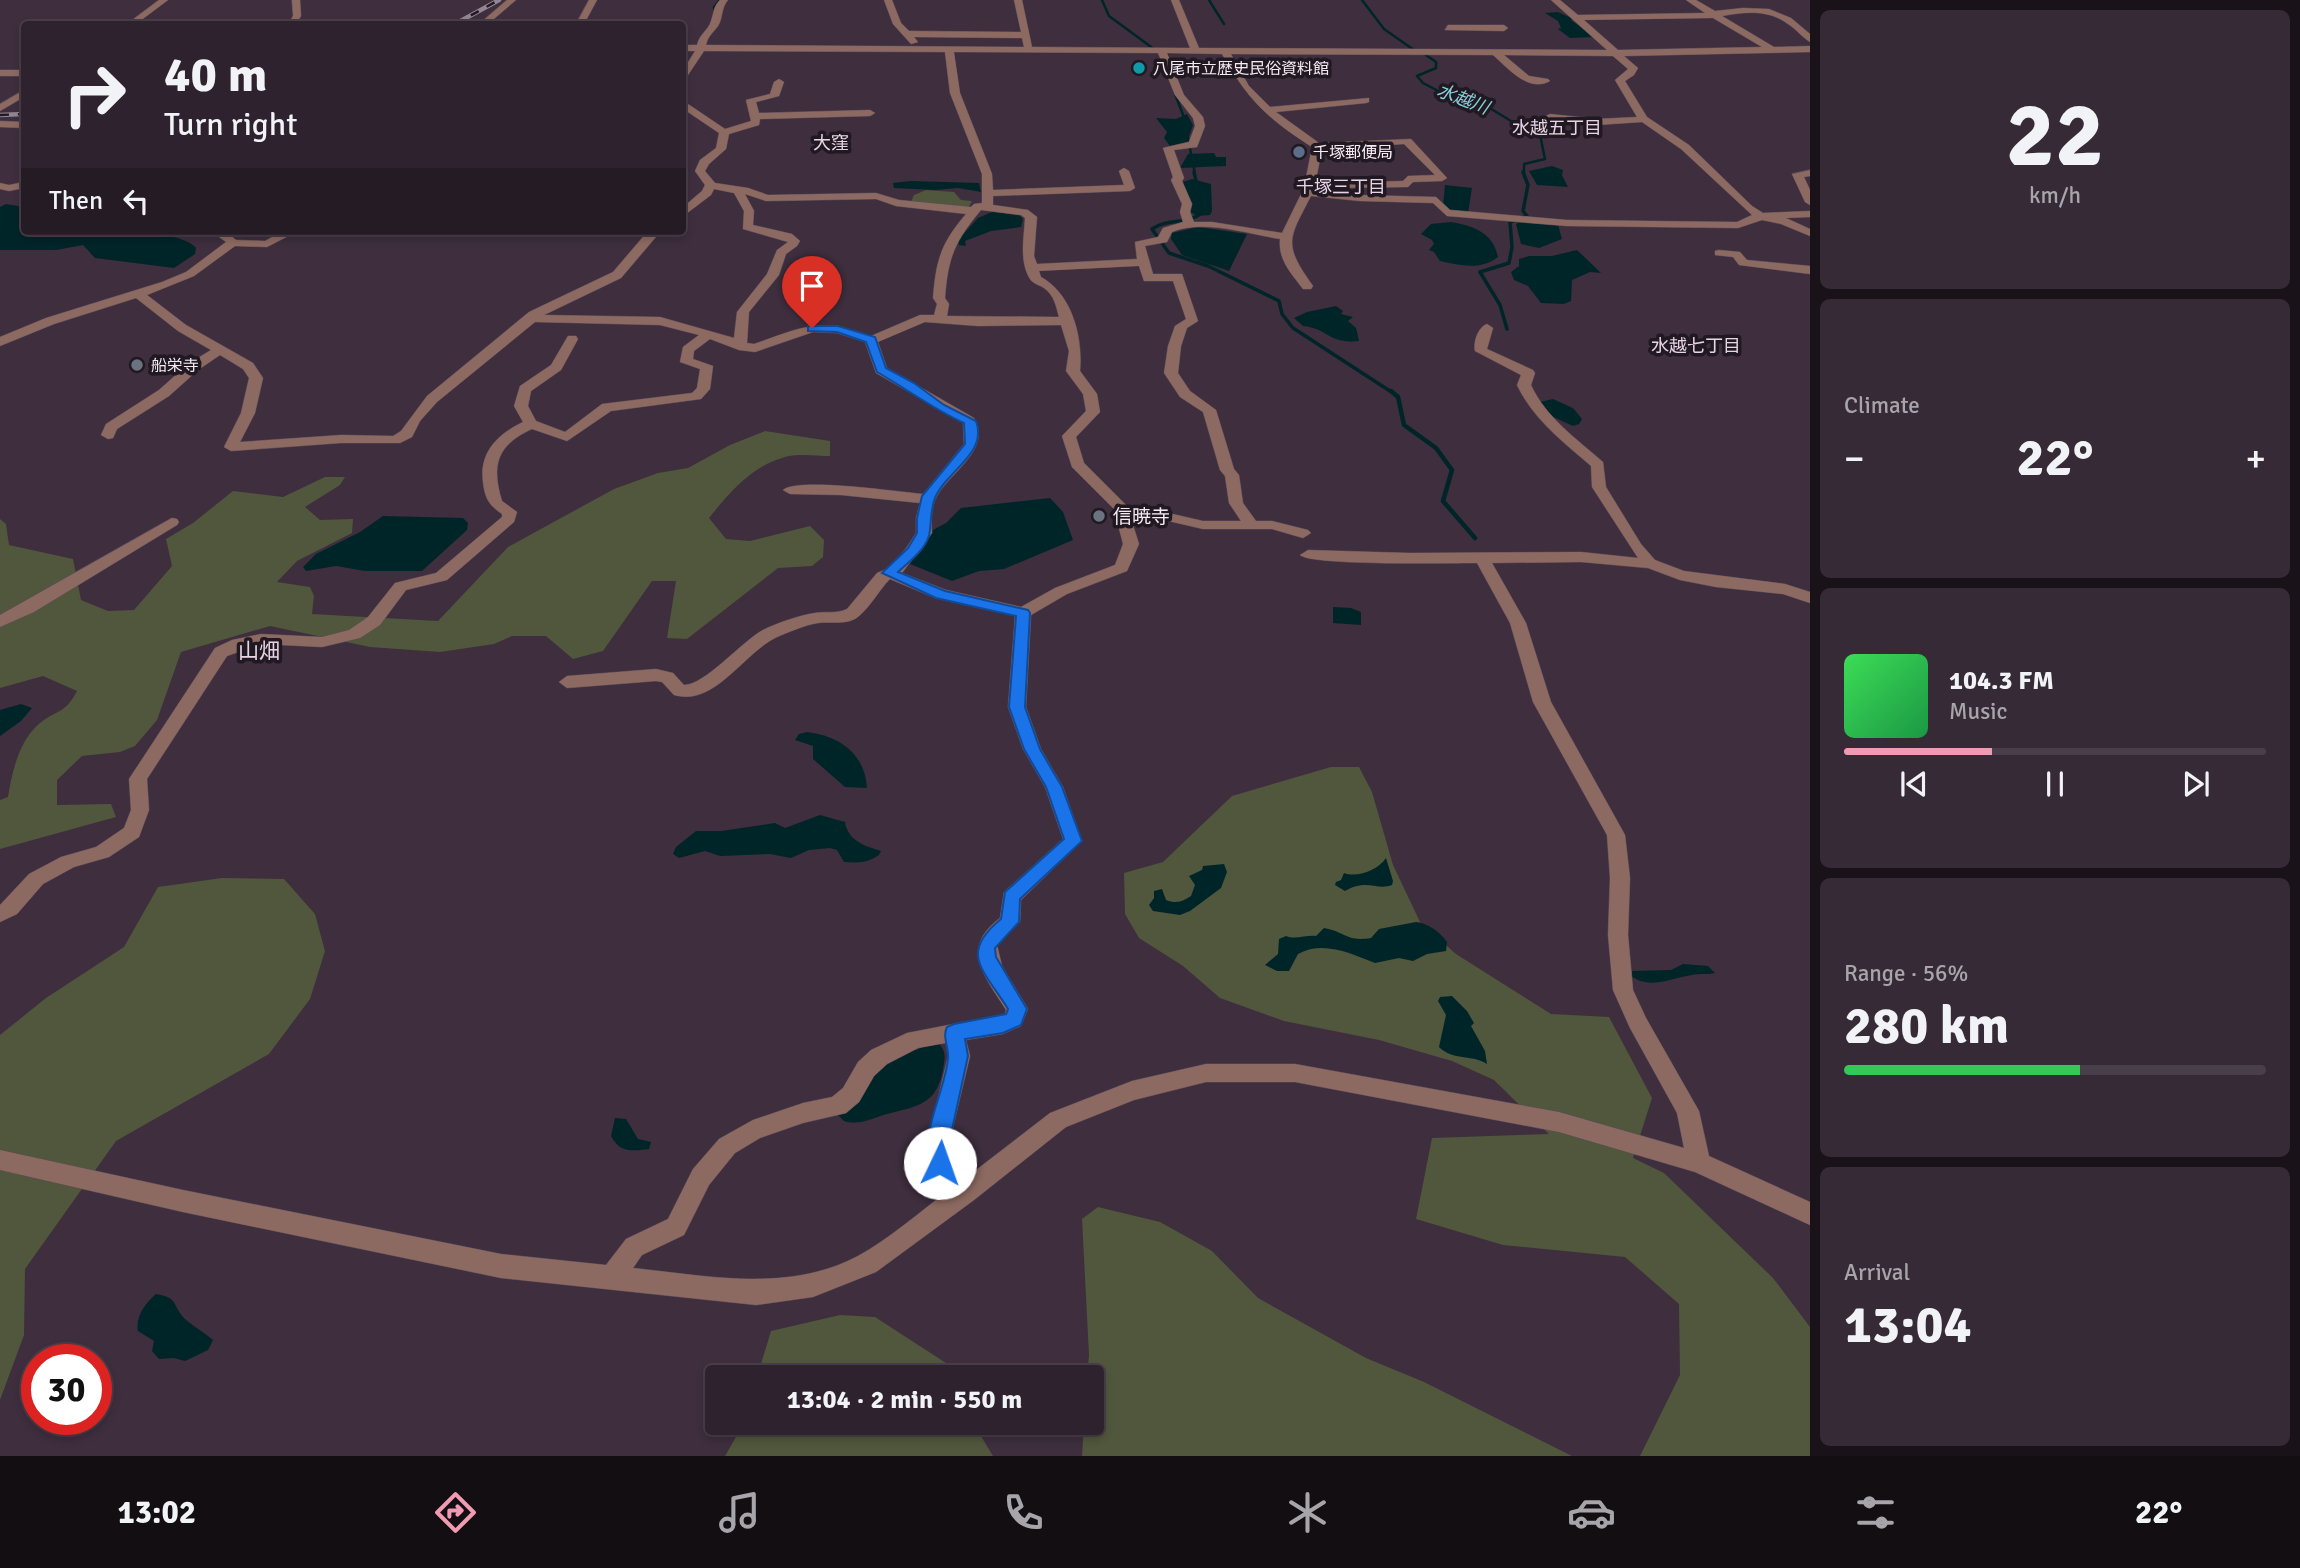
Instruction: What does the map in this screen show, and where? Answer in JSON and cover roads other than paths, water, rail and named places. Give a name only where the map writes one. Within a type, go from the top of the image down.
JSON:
[{"type":"street","points":[[135,21],[164,0]]},
{"type":"street","points":[[294,21],[297,16],[296,0]]},
{"type":"street","points":[[486,21],[512,0]]},
{"type":"street","points":[[582,21],[593,0]]},
{"type":"street","points":[[686,74],[701,48],[704,35],[715,24],[718,7],[724,0]]},
{"type":"street","points":[[888,0],[897,24],[908,34],[911,41],[937,51]]},
{"type":"street","points":[[1018,0],[1028,50]]},
{"type":"street","points":[[1175,0],[1196,51]]},
{"type":"street","points":[[1555,0],[1633,68],[1631,73],[1620,80],[1644,119],[1685,147],[1748,208],[1761,216],[1784,221],[1810,233]]},
{"type":"street","points":[[1690,0],[1773,50]]},
{"type":"street","points":[[1576,18],[1776,11],[1800,28],[1810,39]]},
{"type":"street","points":[[1459,52],[1446,24],[1504,28]]},
{"type":"street","points":[[908,34],[1027,35]]},
{"type":"street","points":[[686,48],[1618,53],[1810,49]]},
{"type":"street","points":[[949,51],[955,93],[987,174],[987,200]]},
{"type":"street","points":[[1159,51],[1180,98],[1198,117],[1200,127],[1193,145],[1168,148],[1179,178],[1175,180],[1186,204],[1185,212],[1189,225]]},
{"type":"street","points":[[1225,51],[1245,87],[1281,123],[1317,146],[1407,141],[1442,178],[1408,179],[1408,184],[1352,192]]},
{"type":"street","points":[[1496,52],[1526,79],[1545,81]]},
{"type":"street","points":[[0,73],[21,73]]},
{"type":"street","points":[[686,106],[704,121],[724,132],[753,125],[756,123],[751,100],[774,96],[779,82]]},
{"type":"street","points":[[0,108],[21,95]]},
{"type":"street","points":[[1268,110],[1366,100]]},
{"type":"street","points":[[755,116],[870,113]]},
{"type":"street","points":[[1538,124],[1550,117],[1597,122],[1644,119]]},
{"type":"street","points":[[0,124],[21,125]]},
{"type":"street","points":[[724,132],[721,149],[704,162],[700,171],[703,181],[710,186],[755,190],[765,198],[876,196],[888,198],[895,204],[973,211]]},
{"type":"street","points":[[1307,286],[1287,257],[1287,237],[1292,218],[1309,187],[1317,146]]},
{"type":"street","points":[[940,318],[943,304],[939,299],[942,257],[948,241],[978,206],[987,200],[1130,188],[1124,171]]},
{"type":"street","points":[[1810,173],[1797,174],[1810,202]]},
{"type":"street","points":[[0,186],[9,188],[21,186]]},
{"type":"street","points":[[686,211],[707,193],[710,186]]},
{"type":"street","points":[[1309,187],[1436,200],[1447,213],[1567,223],[1716,242],[1736,254],[1743,263],[1810,270]]},
{"type":"street","points":[[737,189],[749,211],[747,227],[788,236],[794,241],[781,252],[773,275],[743,312],[740,346]]},
{"type":"street","points":[[889,573],[941,594],[1023,613],[1061,591],[1122,568],[1131,544],[1121,508],[1077,464],[1069,436],[1093,412],[1090,394],[1073,371],[1076,351],[1061,301],[1051,287],[1036,279],[1028,256],[1031,217],[1024,212],[987,200]]},
{"type":"street","points":[[1716,242],[1738,225],[1761,216],[1810,214]]},
{"type":"street","points":[[1251,524],[1236,503],[1232,475],[1227,470],[1209,410],[1185,394],[1171,373],[1175,362],[1174,345],[1181,333],[1181,326],[1192,321],[1193,314],[1182,296],[1183,290],[1178,277],[1148,278],[1139,244],[1163,240],[1167,230],[1189,225],[1212,225],[1287,237]]},
{"type":"street","points":[[225,235],[232,243]]},
{"type":"street","points":[[0,342],[50,321],[138,294],[190,274],[232,243],[267,244],[284,235]]},
{"type":"street","points":[[138,294],[182,328],[247,366],[256,378],[248,413],[231,447],[341,439],[395,440],[407,434],[412,421],[433,398],[533,316],[615,276],[649,235]]},
{"type":"street","points":[[1032,268],[1144,262]]},
{"type":"street","points":[[533,316],[538,319],[660,321],[740,346],[755,348],[812,328],[838,329],[871,340],[924,318],[978,322],[1066,321]]},
{"type":"street","points":[[1488,328],[1480,345],[1481,351],[1528,373],[1524,385],[1530,398],[1561,434],[1590,455],[1598,465],[1599,487],[1635,546],[1650,563]]},
{"type":"street","points":[[572,339],[555,367],[525,389],[522,406],[531,424],[566,437],[607,407],[696,396],[703,389],[706,366],[686,362],[688,351],[708,334]]},
{"type":"street","points":[[567,682],[656,675],[667,677],[680,691],[694,691],[706,686],[725,667],[769,634],[815,618],[845,617],[853,613],[883,576],[914,550],[924,533],[928,499],[971,445],[972,429],[970,421],[940,407],[910,385],[881,370],[871,340]]},
{"type":"street","points":[[108,435],[111,427],[164,393],[193,367],[219,350]]},
{"type":"street","points":[[0,914],[10,909],[36,879],[68,862],[102,852],[132,832],[141,810],[138,779],[221,652],[238,644],[261,639],[323,642],[354,634],[374,621],[401,586],[441,578],[509,519],[510,512],[495,503],[488,481],[494,447],[512,432],[531,424]]},
{"type":"street","points":[[790,490],[818,488],[851,494],[928,499]]},
{"type":"street","points":[[1126,522],[1164,516],[1203,525],[1272,525],[1303,533]]},
{"type":"street","points":[[0,622],[172,522]]},
{"type":"street","points":[[1308,555],[1591,557],[1633,564],[1650,563],[1679,575],[1785,589],[1810,598]]},
{"type":"street","points":[[1482,558],[1518,623],[1542,702],[1616,835],[1620,878],[1617,910],[1623,990],[1637,1022],[1688,1111],[1699,1163]]},
{"type":"street","points":[[612,1278],[634,1247],[676,1227],[701,1177],[727,1146],[753,1130],[803,1113],[838,1105],[851,1095],[866,1069],[879,1057],[915,1039],[1003,1025],[1014,1020],[1017,1009],[987,958],[986,948],[991,937],[1010,922],[1011,897],[1073,841],[1054,787],[1032,749],[1017,707],[1023,613]]},
{"type":"street","points":[[954,1032],[959,1056],[937,1148],[940,1163],[966,1192]]},
{"type":"street","points":[[0,1160],[183,1201],[501,1266],[756,1293],[813,1285],[867,1264],[966,1192],[1058,1120],[1132,1091],[1206,1073],[1295,1073],[1559,1122],[1699,1163],[1810,1214]]},
{"type":"waterway","points":[[715,13],[714,7],[720,0]]},
{"type":"waterway","points":[[1102,0],[1109,16],[1158,52]]},
{"type":"waterway","points":[[1209,0],[1224,24]]},
{"type":"waterway","name":"水越川","points":[[1362,0],[1384,29],[1414,50]]},
{"type":"waterway","name":"水越川","points":[[1423,53],[1436,62],[1436,68],[1417,76],[1423,83],[1448,96],[1488,107],[1511,121],[1538,125],[1545,159],[1524,164],[1524,174]]},
{"type":"waterway","points":[[1175,94],[1185,120]]},
{"type":"waterway","points":[[1187,133],[1195,174]]},
{"type":"waterway","points":[[1194,172],[1197,186]]},
{"type":"waterway","name":"水越川","points":[[1507,329],[1500,305],[1480,272],[1509,263],[1512,247],[1510,222],[1527,216],[1523,211],[1528,185],[1523,172]]},
{"type":"waterway","points":[[1202,213],[1152,229],[1169,253],[1208,266],[1279,301],[1282,314],[1293,328],[1393,393]]},
{"type":"waterway","points":[[1391,391],[1398,397],[1404,425],[1436,448],[1452,470],[1443,501],[1475,538]]},
{"type":"railway","points":[[460,21],[499,0]]},
{"type":"railway","points":[[0,115],[21,114]]},
{"type":"place","name":"八尾市立歴史民俗資料館","points":[[1139,68]]},
{"type":"place","name":"千塚郵便局","points":[[1299,152]]},
{"type":"place","name":"船栄寺","points":[[137,365]]},
{"type":"place","name":"信暁寺","points":[[1099,516]]},
{"type":"district","name":"水越五丁目","points":[[1557,128]]},
{"type":"district","name":"大窪","points":[[831,143]]},
{"type":"district","name":"千塚三丁目","points":[[1341,187]]},
{"type":"district","name":"水越七丁目","points":[[1696,346]]},
{"type":"district","name":"山畑","points":[[259,651]]}]
